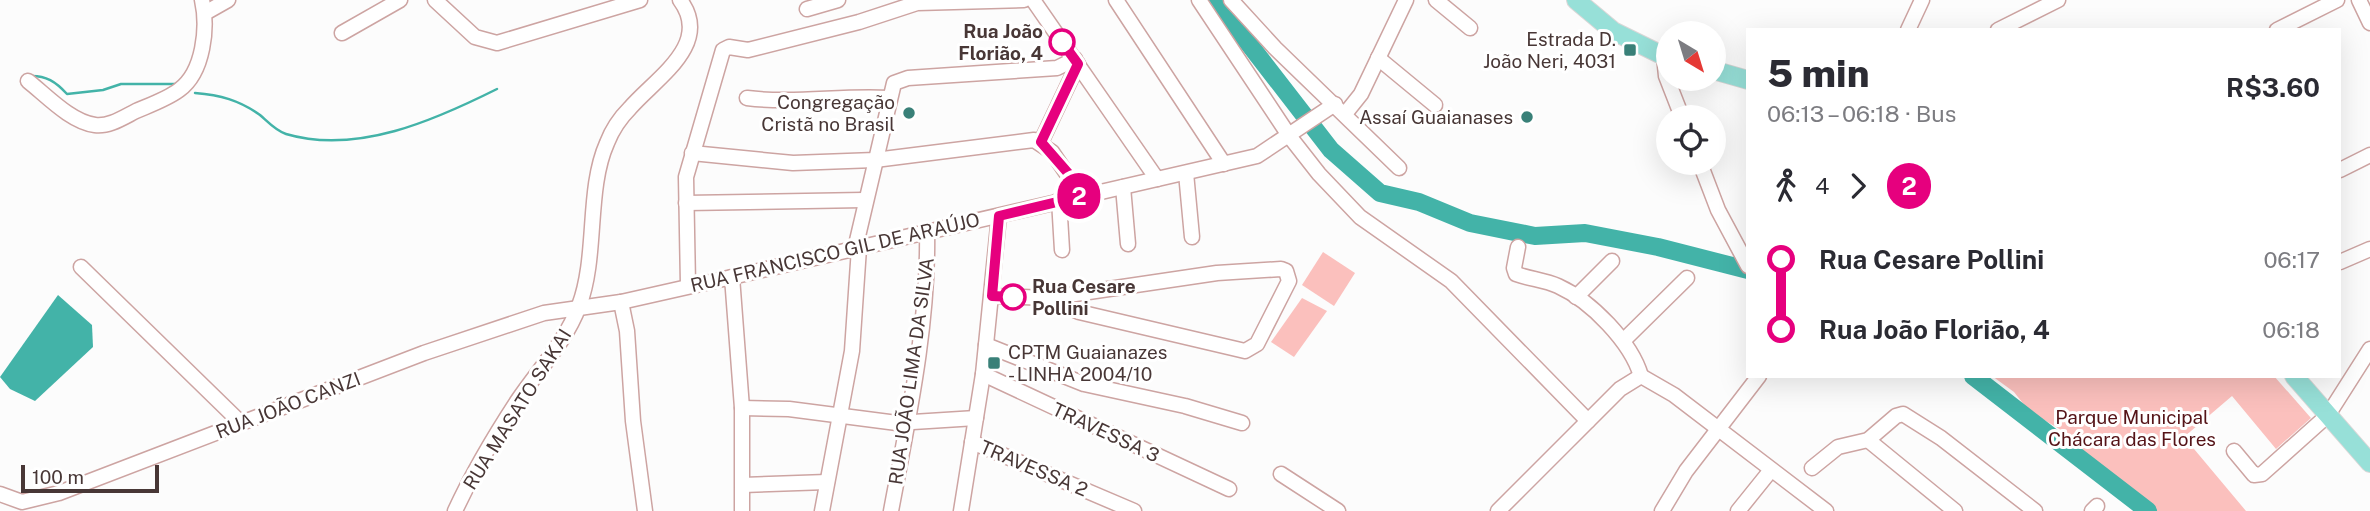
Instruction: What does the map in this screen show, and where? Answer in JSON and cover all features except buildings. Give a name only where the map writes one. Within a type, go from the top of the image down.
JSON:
[{"type":"main road","points":[[1576,0],[1613,31],[1656,52]]},
{"type":"main road","points":[[1726,74],[1746,79]]},
{"type":"main road","points":[[2296,378],[2369,458]]},
{"type":"street","points":[[28,81],[62,108],[87,123],[96,126],[116,120],[172,94],[187,83],[198,59],[203,6],[228,0]]},
{"type":"street","points":[[342,33],[397,0]]},
{"type":"street","points":[[435,0],[475,37],[497,43],[620,3],[639,0]]},
{"type":"street","points":[[807,9],[838,0]]},
{"type":"street","points":[[688,285],[686,177],[712,95],[721,52],[725,49],[748,50],[859,22],[915,3],[1024,0]]},
{"type":"street","points":[[1033,0],[1157,179]]},
{"type":"street","points":[[1116,0],[1224,164]]},
{"type":"street","points":[[1199,0],[1290,137],[1319,174],[1360,217],[1451,281],[1588,421]]},
{"type":"street","points":[[1231,0],[1275,48],[1398,168]]},
{"type":"street","points":[[1436,0],[1470,28]]},
{"type":"street","points":[[1909,28],[1922,0]]},
{"type":"street","points":[[2002,28],[2058,0]]},
{"type":"street","points":[[2281,28],[2337,0]]},
{"type":"street","points":[[2359,0],[2370,23]]},
{"type":"street","name":"RUA MASATO SAKAI","points":[[455,511],[489,446],[565,334],[579,306],[587,276],[606,146],[629,108],[686,49],[691,32],[683,1]]},
{"type":"street","name":"RUA FRANCISCO GIL DE ARAÚJO","points":[[579,306],[621,302],[1257,156],[1317,117],[1340,109],[1361,94],[1402,2]]},
{"type":"street","points":[[1378,58],[1435,105]]},
{"type":"street","points":[[822,511],[852,351],[857,249],[864,200],[894,83],[901,79],[1049,69],[1076,62]]},
{"type":"street","points":[[1041,142],[1076,62]]},
{"type":"street","points":[[747,99],[788,100],[852,96],[889,98]]},
{"type":"street","points":[[692,153],[793,163],[875,160],[1015,141],[1041,142],[1068,173],[1082,196]]},
{"type":"street","points":[[2341,166],[2370,155]]},
{"type":"street","points":[[1186,173],[1192,237]]},
{"type":"street","points":[[1704,175],[1718,211],[1746,262]]},
{"type":"street","points":[[1123,187],[1128,244]]},
{"type":"street","points":[[685,203],[864,200]]},
{"type":"street","points":[[1059,200],[1062,250]]},
{"type":"street","points":[[961,511],[983,374],[999,216]]},
{"type":"street","name":"RUA JOÃO LIMA DA SILVA","points":[[891,511],[907,423],[928,265],[928,230]]},
{"type":"street","points":[[1518,247],[1514,268],[1516,274],[1554,284],[1576,297],[1633,352],[1641,376],[1658,383],[1826,511]]},
{"type":"street","points":[[2341,262],[2370,248]]},
{"type":"street","points":[[1576,297],[1612,261]]},
{"type":"street","points":[[81,267],[241,423]]},
{"type":"street","points":[[992,296],[1048,298],[1217,274],[1281,269],[1286,271],[1289,281],[1257,344],[1245,351],[1101,317],[1048,298]]},
{"type":"street","points":[[732,277],[742,408],[742,511]]},
{"type":"street","points":[[1623,340],[1687,278]]},
{"type":"street","points":[[1100,289],[1101,317]]},
{"type":"street","points":[[621,302],[627,331],[633,421],[645,511]]},
{"type":"street","name":"RUA JOÃO CANZI","points":[[0,494],[7,499],[22,502],[59,492],[424,353],[544,313],[579,306]]},
{"type":"street","points":[[986,345],[1084,384],[1185,405],[1242,423]]},
{"type":"street","points":[[2234,451],[2253,475],[2262,474],[2328,415],[2370,349]]},
{"type":"street","name":"TRAVESSA 3","points":[[983,374],[1229,489]]},
{"type":"street","points":[[1498,511],[1620,389],[1641,376]]},
{"type":"street","points":[[1662,511],[1686,471],[1757,378]]},
{"type":"street","points":[[742,408],[907,423],[976,418]]},
{"type":"street","points":[[1795,489],[1811,470],[1838,447],[1868,440],[1896,416],[1908,416],[2035,511]]},
{"type":"street","points":[[1868,440],[1955,511]]},
{"type":"street","name":"TRAVESSA 2","points":[[972,442],[1134,511]]},
{"type":"street","points":[[1738,511],[1771,470]]},
{"type":"street","points":[[1281,474],[1338,511]]},
{"type":"street","points":[[743,485],[827,482]]},
{"type":"green space","points":[[1323,252],[1355,273],[1334,306],[1302,285]]},
{"type":"green space","points":[[1302,298],[1327,311],[1294,357],[1271,342]]},
{"type":"green space","name":"Parque Municipal Chácara das Flores","points":[[1995,378],[2276,378],[2311,418],[2276,449],[2232,396],[2184,437],[2246,511],[2157,511],[2112,476],[2094,470],[2084,458],[2075,454],[2071,436],[2029,411],[2014,392]]},
{"type":"water","points":[[58,295],[92,325],[93,347],[35,401],[10,389],[0,377]]},
{"type":"waterway","points":[[1215,0],[1331,150],[1380,193],[1419,202],[1470,223],[1535,236],[1585,233],[1658,247],[1746,269]]},
{"type":"waterway","points":[[29,76],[50,80],[67,94],[103,90],[121,84],[176,84]]},
{"type":"waterway","points":[[195,93],[237,102],[286,134],[340,140],[395,131],[448,112],[497,89]]},
{"type":"waterway","points":[[1976,378],[2148,511]]},
{"type":"bus line","name":"2","points":[[1013,297],[992,296],[999,216],[1082,196],[1068,173],[1041,142],[1078,64],[1062,42]]},
{"type":"place","name":"Rua João Florião, 4","points":[[1062,42]]},
{"type":"place","name":"Estrada D. João Neri, 4031","points":[[1630,50]]},
{"type":"place","name":"Congregação Cristã no Brasil","points":[[909,113]]},
{"type":"place","name":"Assaí Guaianases","points":[[1527,117]]},
{"type":"place","name":"Rua Cesare Pollini","points":[[1013,297]]},
{"type":"place","name":"CPTM Guaianazes - LINHA 2004/10","points":[[994,363]]}]
